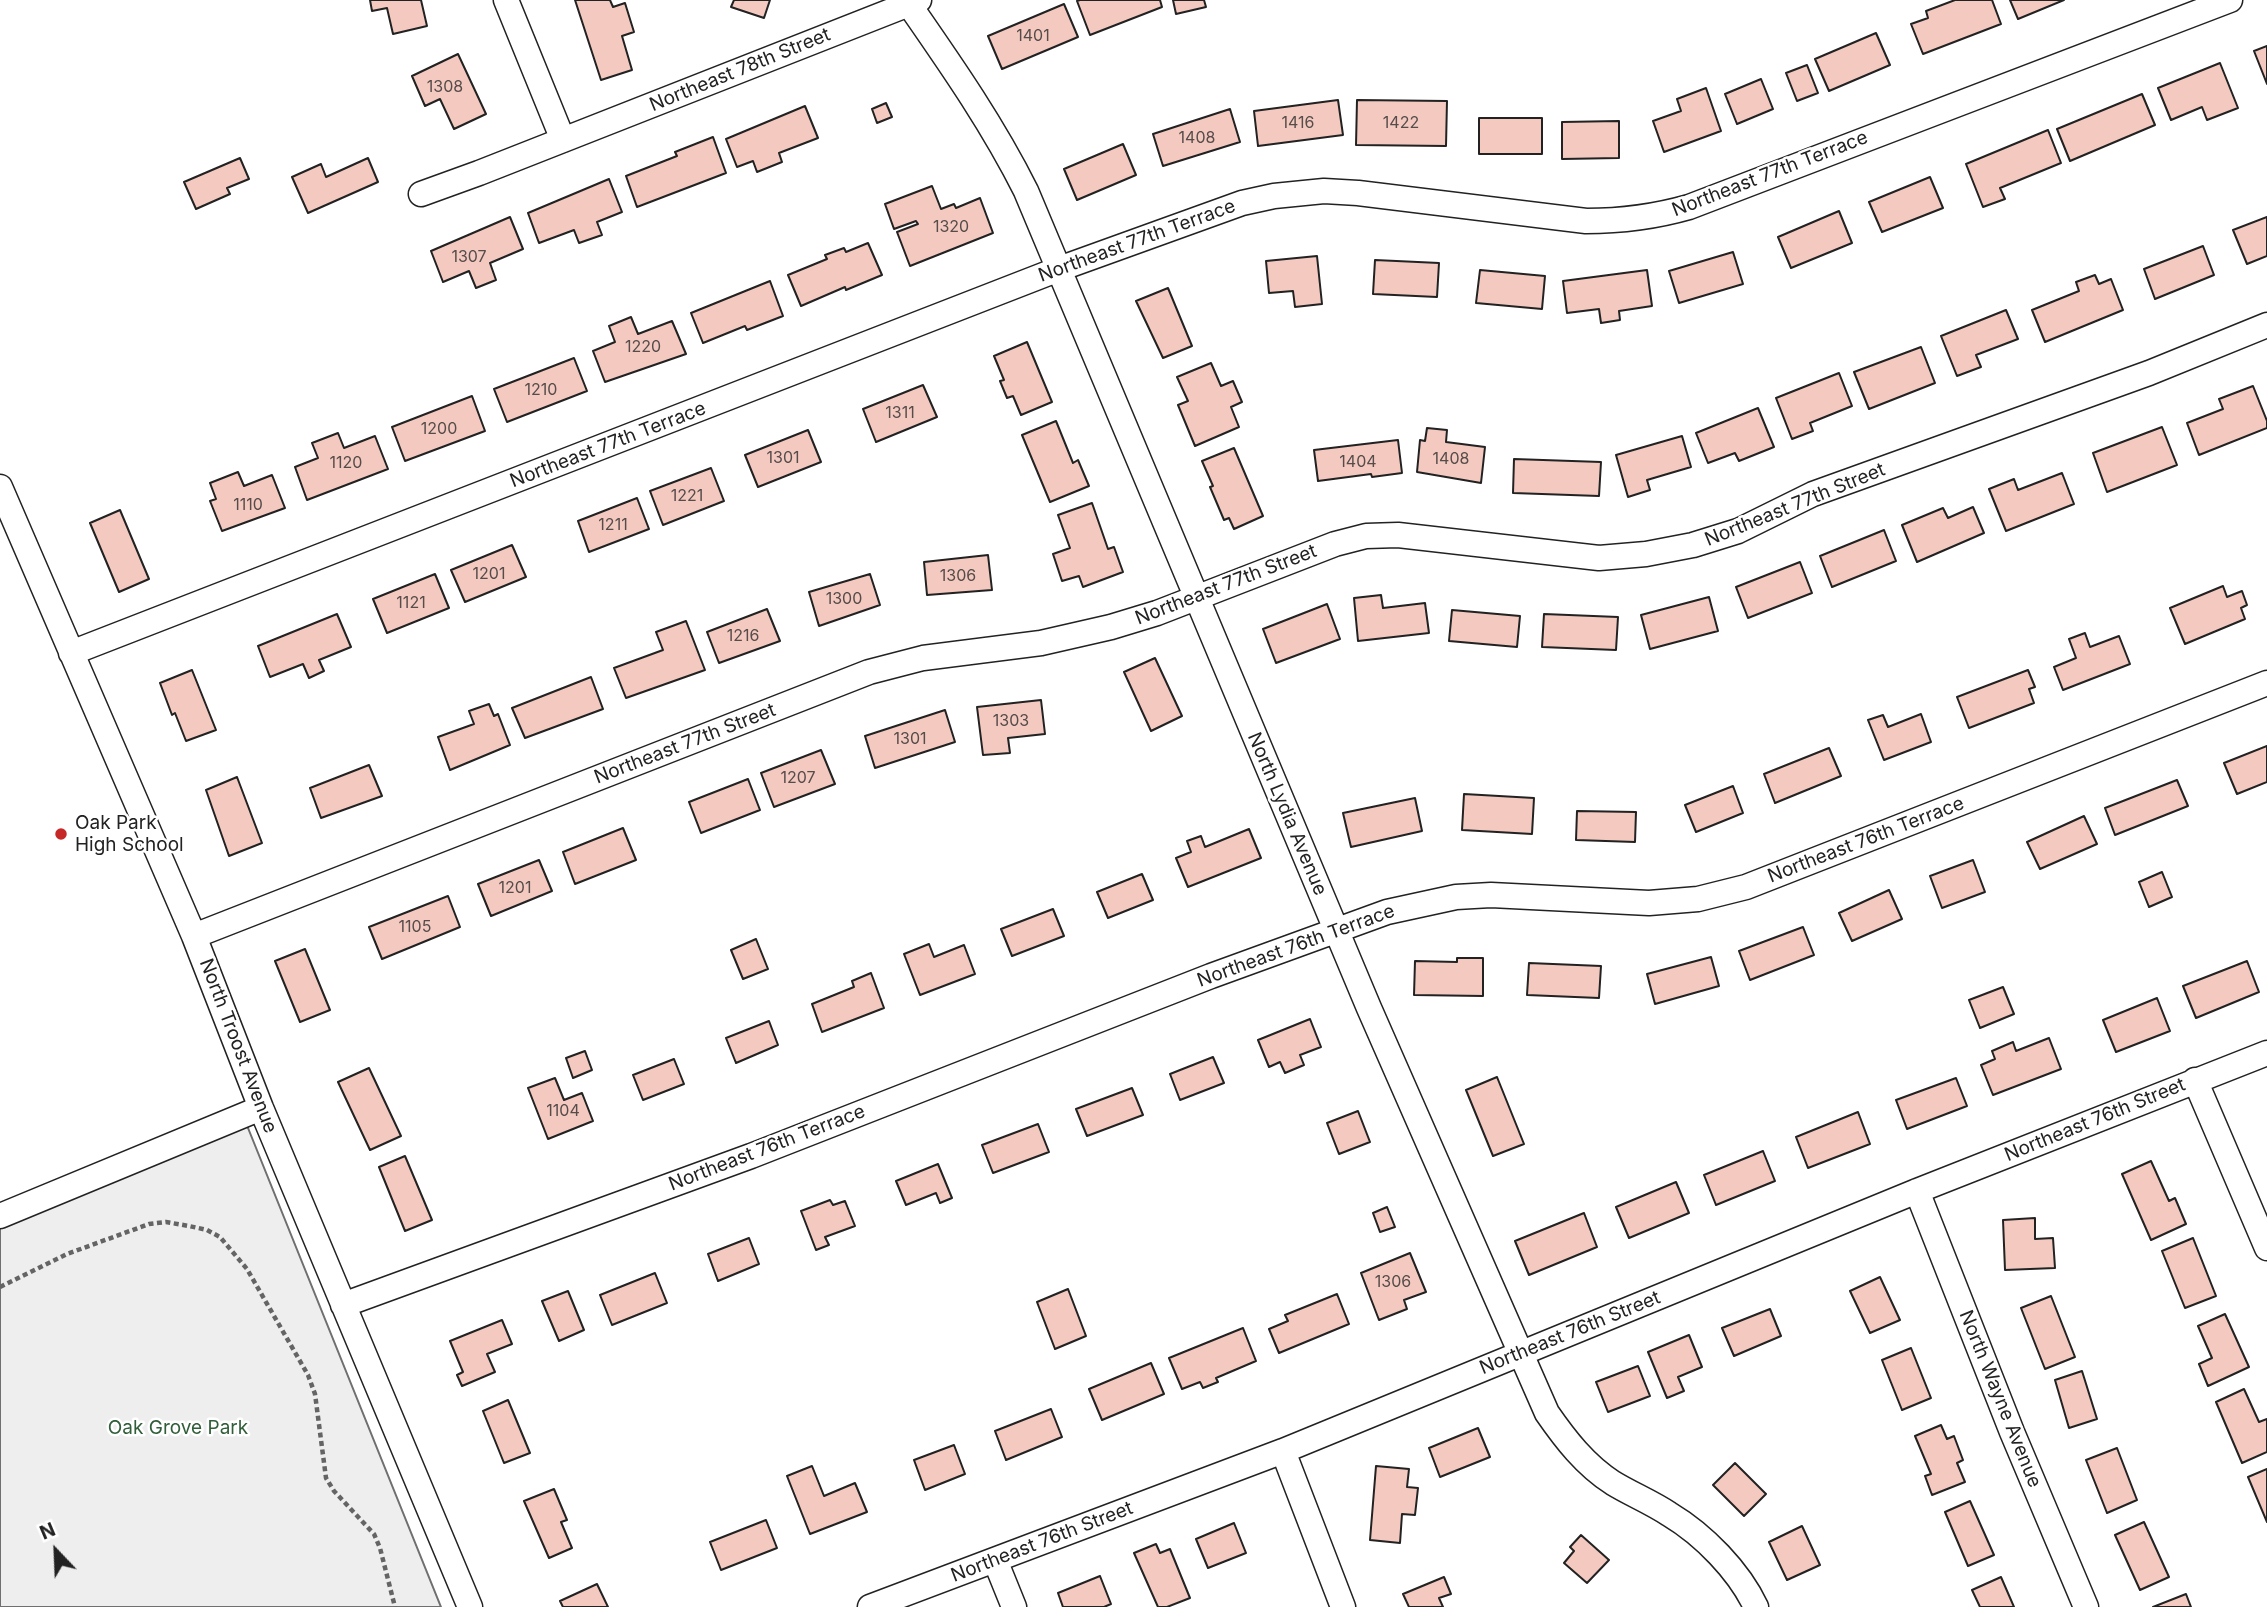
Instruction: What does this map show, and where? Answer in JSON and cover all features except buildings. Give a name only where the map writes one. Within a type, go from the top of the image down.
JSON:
[{"type":"street","points":[[506,0],[562,141]]},
{"type":"street","name":"Northeast 77th Terrace","points":[[71,653],[1059,269],[1242,203],[1274,196],[1324,191],[1358,192],[1586,221],[1621,221],[1656,216],[1689,206],[2230,0]]},
{"type":"street","name":"Northeast 78th Street","points":[[421,194],[562,141],[911,1]]},
{"type":"street","name":"North Lydia Avenue","points":[[911,1],[1007,152],[1059,269],[1336,930],[1546,1413],[1588,1463],[1612,1482],[1671,1514],[1696,1534],[1731,1568],[1756,1607]]},
{"type":"street","name":"Northeast 77th Street","points":[[194,936],[869,672],[923,658],[1041,643],[1111,627],[1196,598],[1335,544],[1366,536],[1398,535],[1599,558],[1646,554],[1693,545],[1738,531],[1813,494],[2149,373],[2267,325]]},
{"type":"street","name":"North Troost Avenue","points":[[0,488],[194,936],[261,1108],[470,1607]]},
{"type":"street","name":"Northeast 76th Terrace","points":[[343,1305],[751,1156],[1073,1029],[1387,912],[1422,902],[1456,897],[1492,895],[1649,903],[1698,899],[1746,887],[2267,683]]},
{"type":"street","name":"Northeast 76th Street","points":[[870,1607],[1283,1451],[1917,1191],[2267,1053]]},
{"type":"street","points":[[2195,1080],[2267,1248]]},
{"type":"street","points":[[0,1216],[261,1108]]},
{"type":"street","name":"North Wayne Avenue","points":[[1917,1191],[2012,1432],[2086,1607]]},
{"type":"street","points":[[1283,1451],[1343,1607]]},
{"type":"street","points":[[995,1560],[1014,1607]]},
{"type":"path","points":[[0,1287],[67,1254],[149,1224],[166,1222],[189,1226],[207,1230],[220,1237],[247,1269],[308,1375],[315,1394],[326,1478],[334,1491],[374,1534],[395,1607]]},
{"type":"green space","name":"Oak Grove Park","points":[[246,1123],[441,1607],[0,1607],[0,1227]]},
{"type":"place","name":"Oak Park High School","points":[[61,834]]}]
